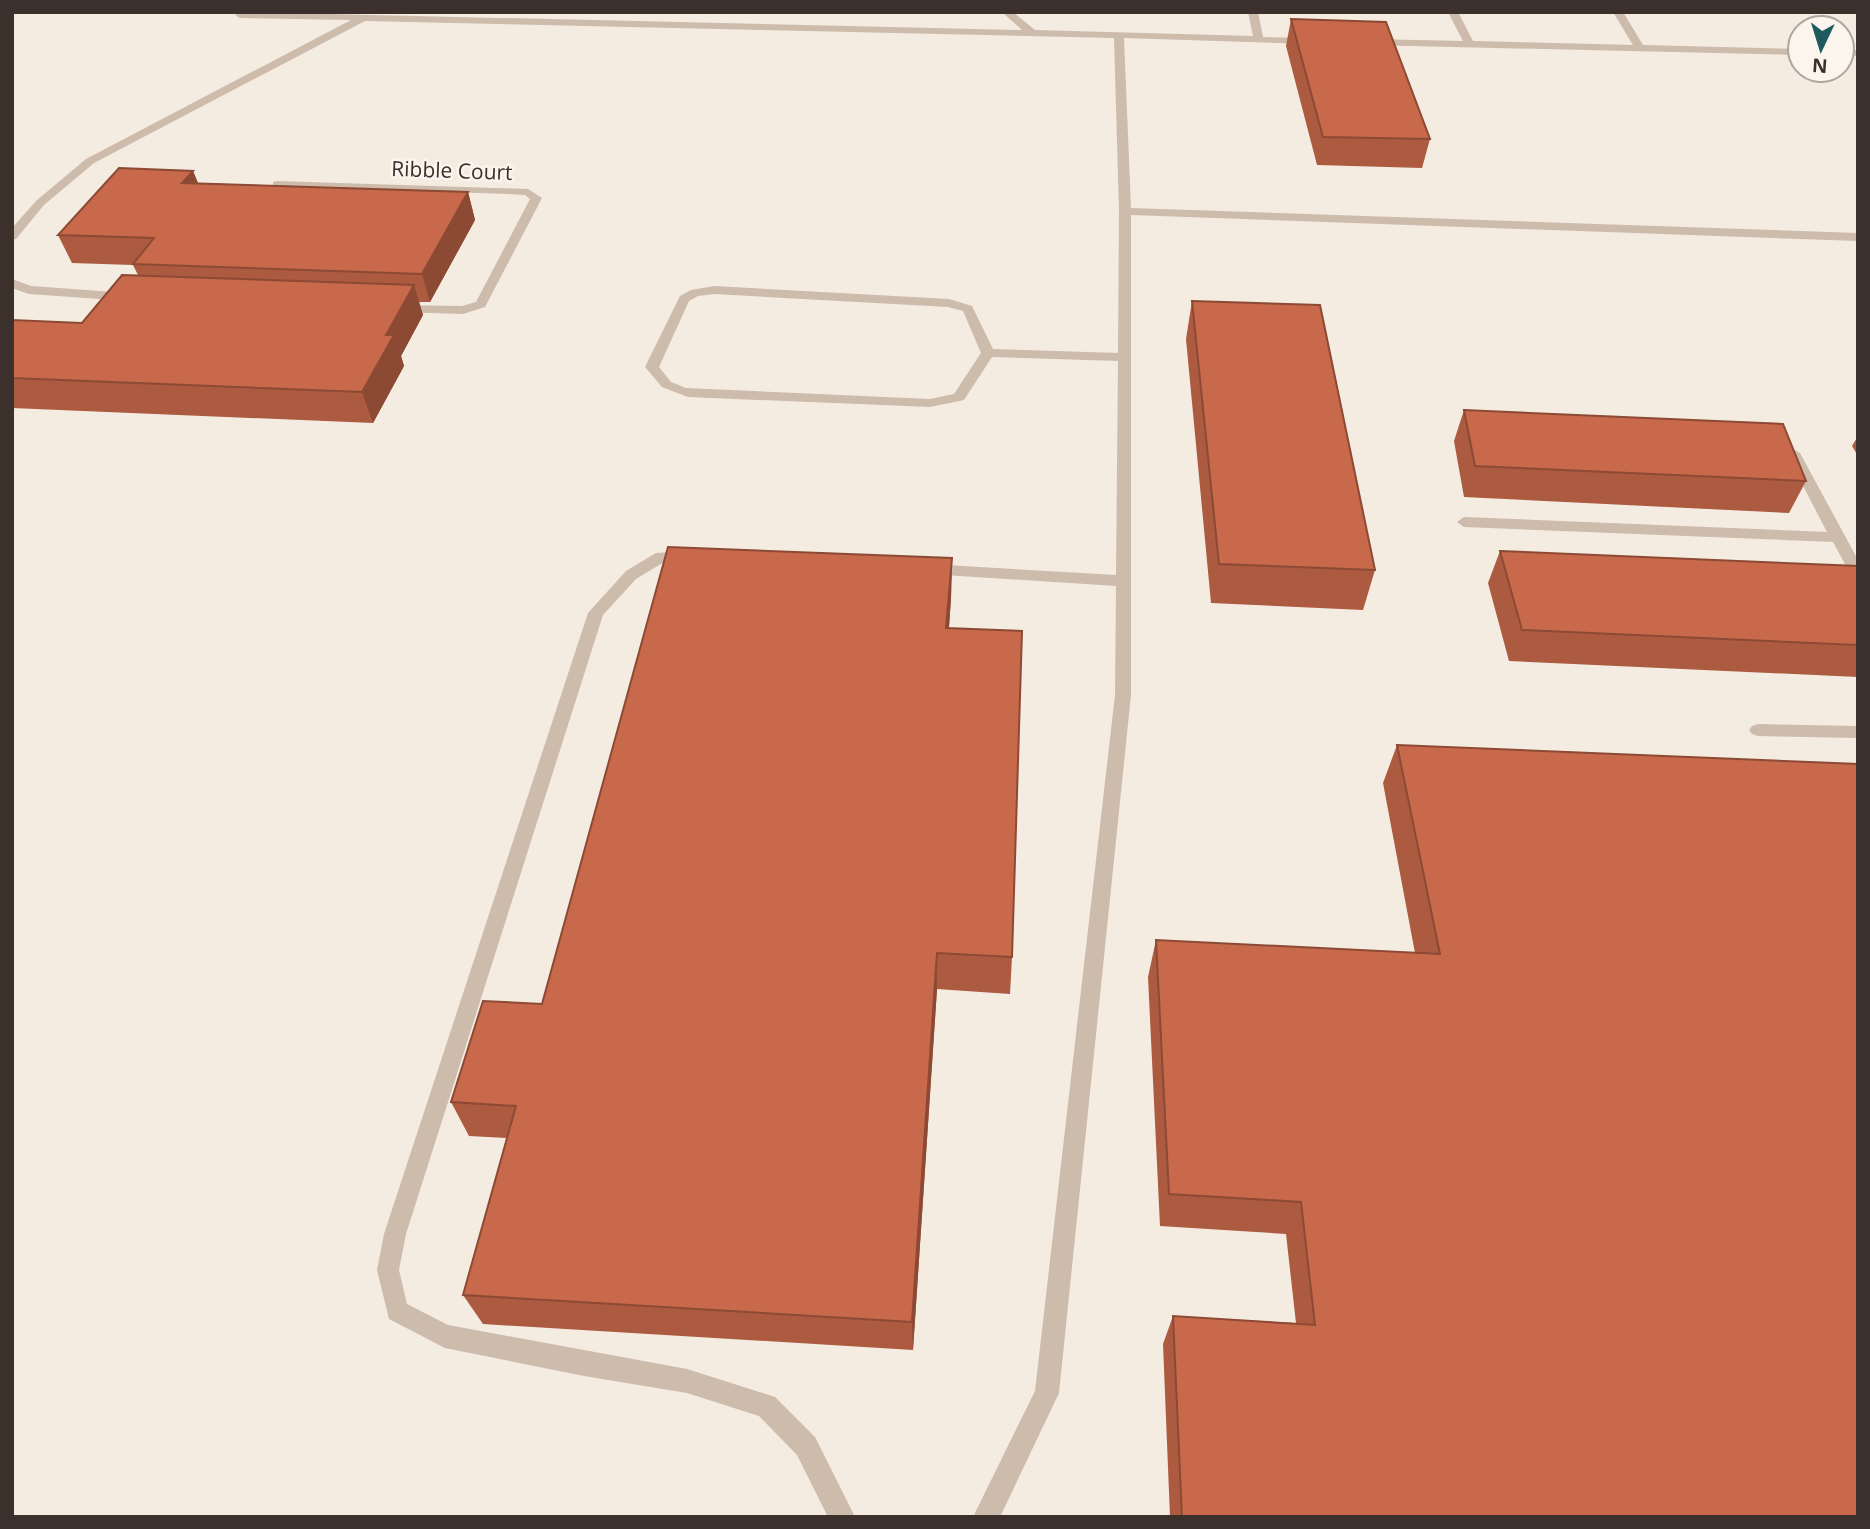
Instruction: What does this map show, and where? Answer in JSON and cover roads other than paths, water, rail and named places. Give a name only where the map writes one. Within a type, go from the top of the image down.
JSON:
[{"type":"lane","points":[[1007,12],[1032,33]]},
{"type":"lane","points":[[1253,12],[1259,40]]},
{"type":"lane","points":[[1453,12],[1469,44]]},
{"type":"lane","points":[[1618,12],[1640,48]]},
{"type":"lane","points":[[240,15],[883,25],[1032,33],[1324,41]]},
{"type":"lane","points":[[12,236],[40,203],[90,161],[366,17]]},
{"type":"lane","points":[[986,1517],[1047,1393],[1123,695],[1125,211],[1119,35]]},
{"type":"lane","points":[[1351,42],[1786,52]]},
{"type":"lane","name":"Ribble Court","points":[[277,184],[528,192],[536,198],[481,303],[463,310],[380,308]]},
{"type":"lane","points":[[1125,211],[1858,237]]},
{"type":"lane","points":[[12,283],[29,290],[147,299]]},
{"type":"lane","points":[[714,290],[949,303],[968,309],[988,353],[959,397],[930,403],[688,393],[669,389],[652,367],[684,299],[695,293],[714,290]]},
{"type":"lane","points":[[988,353],[1125,357]]},
{"type":"lane","points":[[1793,453],[1858,575]]},
{"type":"lane","points":[[1464,522],[1839,537]]},
{"type":"lane","points":[[708,555],[661,557],[631,575],[596,613],[395,1234],[388,1270],[397,1311],[446,1336],[584,1364],[687,1381],[766,1406],[806,1446],[842,1517]]},
{"type":"lane","points":[[912,568],[1123,581]]},
{"type":"lane","points":[[1758,730],[1858,732]]}]
